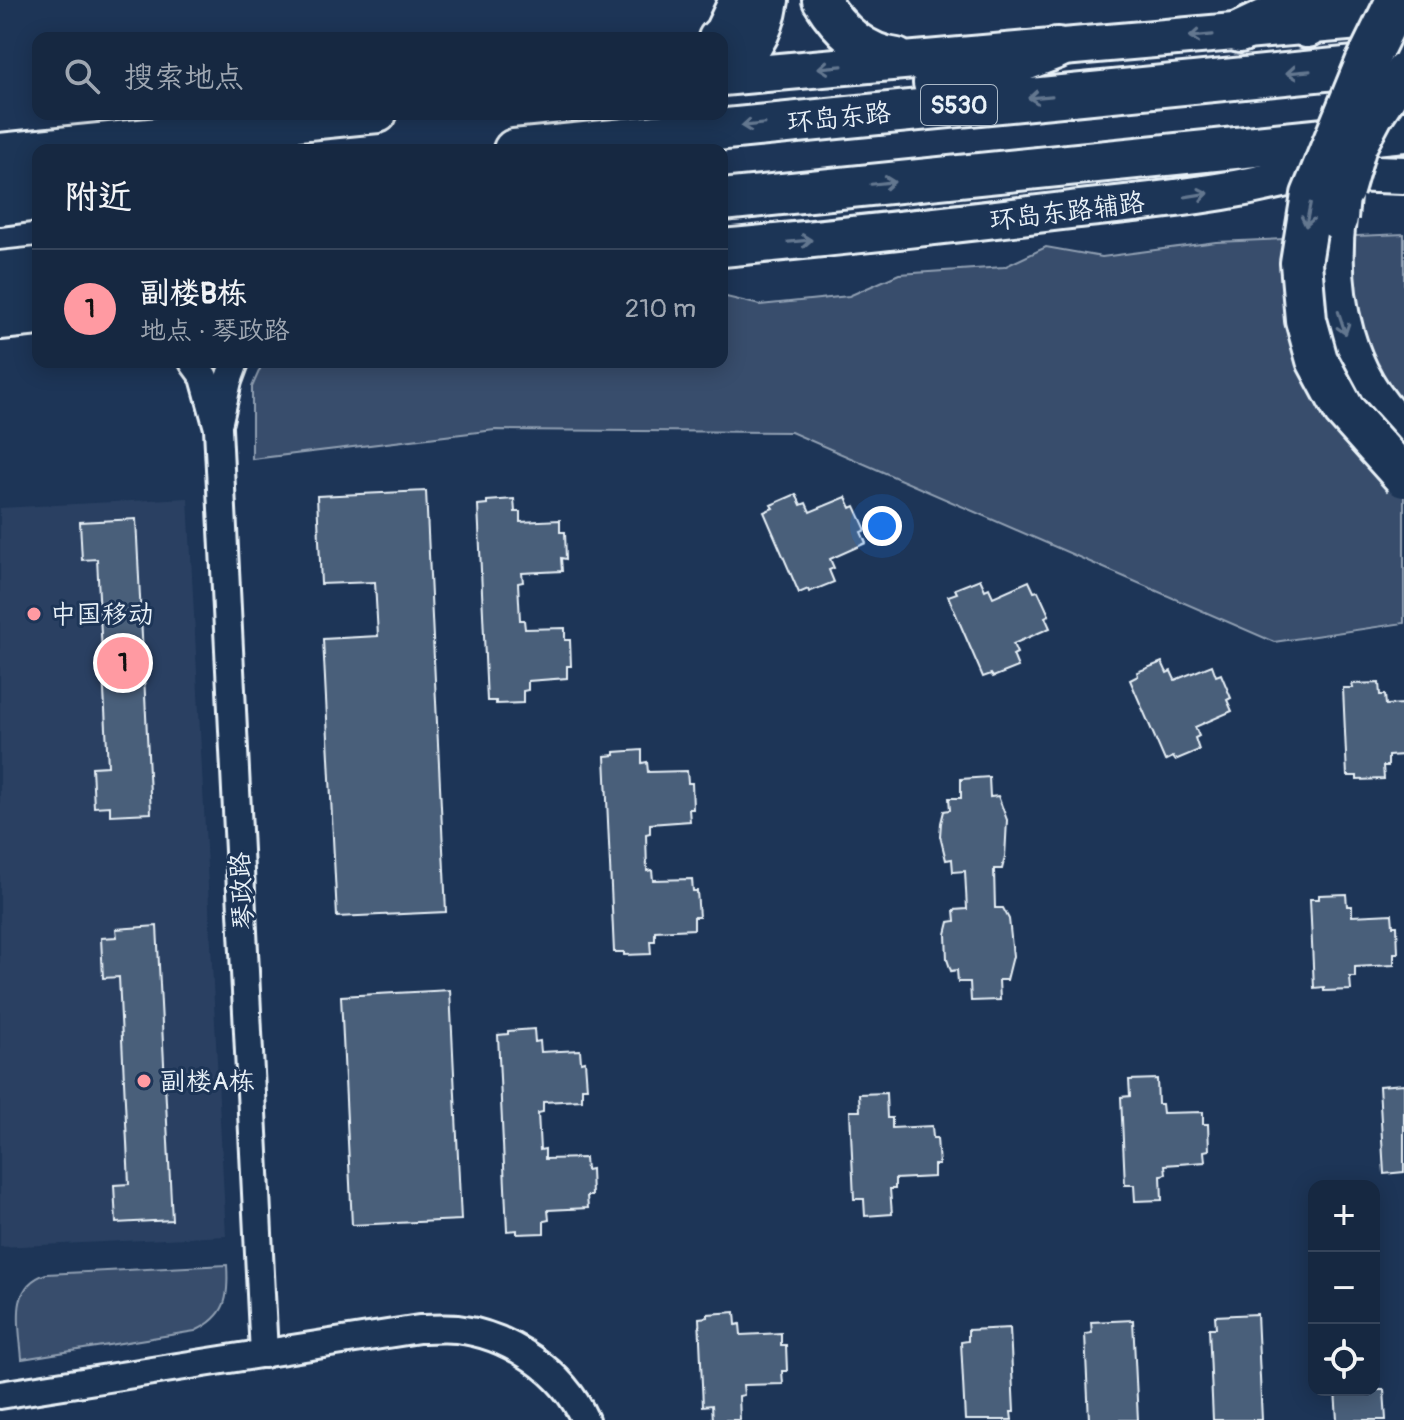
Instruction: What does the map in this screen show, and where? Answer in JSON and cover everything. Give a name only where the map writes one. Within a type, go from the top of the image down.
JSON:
[{"type":"main road","points":[[723,32],[738,0]]},
{"type":"main road","points":[[728,72],[758,44],[770,0]]},
{"type":"main road","points":[[821,0],[848,34],[866,49],[882,55],[918,59]]},
{"type":"main road","points":[[1303,14],[1352,0]]},
{"type":"main road","points":[[1397,0],[1366,63],[1312,195],[1301,263],[1306,320],[1317,360],[1344,410],[1404,477]]},
{"type":"main road","points":[[728,75],[1240,32],[1289,9],[1303,14],[1404,17]]},
{"type":"main road","points":[[1404,37],[1377,80],[1345,116],[1333,249],[1338,313],[1353,357],[1378,400],[1404,430]]},
{"type":"main road","points":[[862,114],[902,87],[979,77],[1057,48]]},
{"type":"main road","name":"环岛东路","points":[[572,144],[1404,62]]},
{"type":"main road","points":[[1337,218],[1358,146],[1404,71]]},
{"type":"main road","points":[[80,144],[318,120]]},
{"type":"main road","points":[[728,199],[1404,131]]},
{"type":"main road","name":"环岛东路辅路","points":[[728,247],[836,238],[1194,196],[1314,172],[1404,139]]},
{"type":"main road","points":[[0,152],[32,149]]},
{"type":"main road","points":[[0,175],[32,172]]},
{"type":"main road","points":[[1314,172],[1404,175]]},
{"type":"main road","points":[[728,217],[765,212],[821,190]]},
{"type":"main road","points":[[0,205],[32,201]]},
{"type":"main road","points":[[0,272],[32,269]]},
{"type":"main road","points":[[0,300],[32,300]]},
{"type":"main road","points":[[0,321],[32,318]]},
{"type":"street","points":[[197,368],[204,377],[218,428]]},
{"type":"street","points":[[218,428],[233,368]]},
{"type":"street","name":"琴政路","points":[[218,428],[264,1354]]},
{"type":"street","points":[[0,1395],[419,1329],[457,1329],[495,1338],[529,1356],[559,1381],[585,1420]]},
{"type":"shaded area","points":[[1404,234],[1404,623],[1274,642],[791,432],[495,430],[252,459],[252,387],[260,368],[728,368],[728,297],[760,305],[849,296],[899,274],[1004,267],[1046,247],[1102,257],[1216,242]]},
{"type":"shaded area","points":[[188,498],[226,1236],[0,1247],[0,508]]},
{"type":"shaded area","points":[[227,1265],[224,1304],[214,1319],[195,1331],[22,1359],[21,1298],[34,1280],[46,1274]]},
{"type":"building","points":[[426,491],[446,912],[337,917],[323,639],[378,636],[375,582],[321,584],[317,496]]},
{"type":"building","points":[[796,494],[801,505],[806,503],[810,512],[846,497],[851,508],[855,506],[866,530],[861,532],[866,543],[830,559],[834,568],[829,570],[834,582],[799,593],[764,512],[773,508],[771,505]]},
{"type":"building","points":[[514,499],[515,512],[520,512],[520,522],[560,520],[560,532],[565,532],[566,559],[561,558],[562,571],[522,573],[523,582],[518,583],[520,620],[524,620],[525,629],[565,628],[565,640],[570,640],[571,666],[567,666],[567,678],[528,681],[528,690],[523,691],[523,703],[496,704],[496,701],[487,701],[478,505],[487,504],[487,501]]},
{"type":"building","points":[[136,519],[151,813],[110,815],[110,806],[94,807],[92,767],[108,766],[97,559],[82,560],[80,522]]},
{"type":"building","points":[[980,579],[993,597],[1029,581],[1034,592],[1038,591],[1049,615],[1045,617],[1050,628],[1013,644],[1018,667],[993,677],[991,674],[983,677],[948,596],[957,593],[955,589]]},
{"type":"building","points":[[1162,662],[1175,680],[1212,665],[1216,676],[1221,674],[1231,698],[1227,700],[1232,711],[1195,727],[1199,750],[1165,761],[1130,680],[1138,676],[1137,672]]},
{"type":"building","points":[[1379,683],[1380,695],[1385,695],[1386,705],[1404,704],[1404,755],[1388,756],[1388,766],[1383,766],[1384,779],[1357,780],[1357,776],[1347,776],[1343,688],[1353,688],[1352,684]]},
{"type":"building","points":[[642,750],[642,763],[647,762],[648,772],[687,771],[688,783],[692,783],[690,821],[650,824],[650,833],[646,834],[647,871],[652,870],[653,880],[692,879],[693,891],[697,891],[699,917],[694,917],[694,929],[655,931],[655,941],[650,941],[651,954],[624,955],[624,952],[614,952],[605,756]]},
{"type":"building","points":[[989,777],[990,797],[998,796],[1007,820],[1002,869],[994,869],[995,908],[1003,908],[1009,919],[1013,956],[1007,980],[999,980],[1000,1000],[971,1001],[970,982],[958,982],[957,970],[951,971],[947,959],[949,922],[955,921],[954,910],[967,909],[965,871],[953,872],[952,859],[946,860],[940,836],[941,823],[944,811],[950,810],[949,798],[961,798],[961,779]]},
{"type":"building","points":[[1346,894],[1347,906],[1352,906],[1352,916],[1392,914],[1393,926],[1397,926],[1398,953],[1394,953],[1394,965],[1355,967],[1355,977],[1350,977],[1351,990],[1324,991],[1324,987],[1314,988],[1310,899],[1319,899],[1319,895]]},
{"type":"building","name":"副楼A栋","points":[[157,926],[172,1220],[116,1223],[114,1185],[129,1184],[119,977],[103,978],[101,938],[117,937],[116,929]]},
{"type":"building","points":[[450,990],[461,1220],[352,1225],[341,996]]},
{"type":"building","points":[[534,1029],[535,1042],[540,1041],[541,1052],[580,1050],[581,1062],[585,1061],[587,1088],[582,1088],[582,1100],[543,1102],[543,1112],[538,1113],[540,1150],[545,1149],[545,1159],[585,1158],[586,1170],[591,1169],[592,1196],[587,1196],[588,1208],[548,1210],[549,1220],[544,1221],[544,1233],[517,1234],[517,1230],[507,1231],[498,1035]]},
{"type":"building","points":[[1157,1079],[1158,1104],[1162,1104],[1163,1113],[1203,1112],[1203,1124],[1208,1124],[1209,1150],[1204,1151],[1205,1162],[1165,1165],[1166,1174],[1161,1175],[1162,1200],[1135,1201],[1134,1185],[1125,1185],[1121,1097],[1130,1096],[1129,1080]]},
{"type":"building","points":[[1404,1084],[1404,1172],[1384,1174],[1379,1086]]},
{"type":"building","points":[[886,1093],[887,1118],[892,1118],[892,1128],[932,1126],[933,1138],[937,1138],[939,1165],[934,1165],[934,1177],[895,1179],[895,1189],[890,1189],[892,1214],[865,1216],[864,1199],[854,1199],[850,1111],[860,1111],[859,1094]]},
{"type":"building","points":[[735,1312],[741,1335],[781,1333],[781,1345],[786,1345],[787,1371],[782,1371],[783,1384],[743,1385],[744,1395],[739,1396],[740,1420],[713,1420],[712,1405],[703,1406],[699,1318],[708,1317],[708,1314]]},
{"type":"building","points":[[1257,1314],[1262,1420],[1213,1420],[1209,1328],[1216,1328],[1215,1316]]},
{"type":"building","points":[[1133,1320],[1138,1420],[1089,1420],[1085,1334],[1092,1333],[1091,1322]]},
{"type":"building","points":[[1010,1328],[1012,1420],[965,1420],[961,1342],[968,1341],[968,1330]]},
{"type":"building","points":[[1380,1390],[1384,1390],[1386,1420],[1337,1420],[1335,1396],[1380,1396]]},
{"type":"place","name":"中国移动","points":[[34,614]]},
{"type":"place","name":"副楼B栋","points":[[123,663]]},
{"type":"place","name":"副楼A栋","points":[[144,1081]]}]
